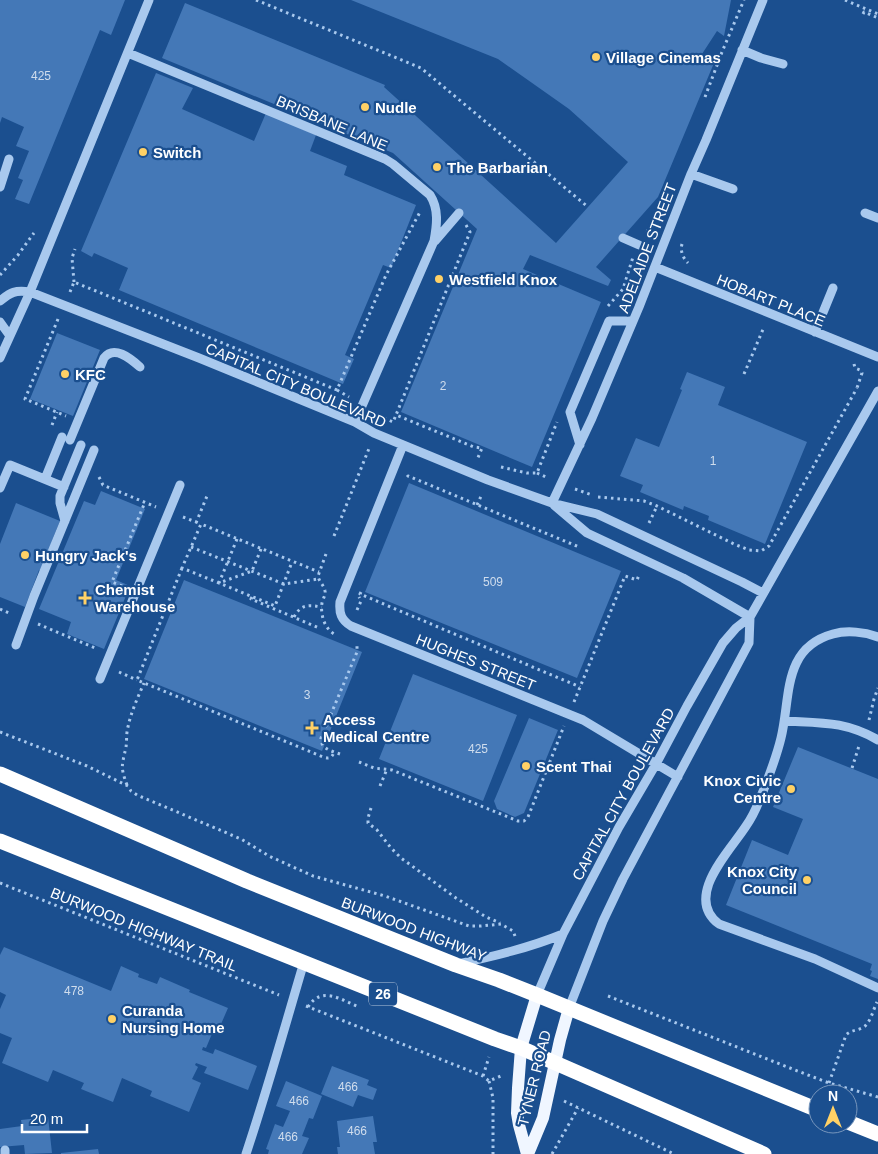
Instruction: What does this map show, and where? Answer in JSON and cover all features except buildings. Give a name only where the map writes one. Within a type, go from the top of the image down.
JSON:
[{"type":"highway","name":"BURWOOD HIGHWAY","points":[[0,774],[247,881],[456,965],[537,995],[808,1106]]},
{"type":"highway","name":"26","points":[[0,841],[494,1039],[522,1048],[764,1154]]},
{"type":"highway","points":[[858,1126],[878,1134]]},
{"type":"main road","name":"TYNER ROAD","points":[[528,1154],[517,1114],[518,1080],[522,1048],[537,995]]},
{"type":"main road","name":"TYNER ROAD","points":[[528,1154],[543,1118],[554,1063],[569,1008]]},
{"type":"street","points":[[0,358],[30,292],[149,0]]},
{"type":"street","name":"ADELAIDE STREET","points":[[552,503],[580,445],[633,321],[763,0]]},
{"type":"street","points":[[742,50],[783,64]]},
{"type":"street","name":"BRISBANE LANE","points":[[128,53],[385,159],[430,195],[435,206]]},
{"type":"street","points":[[0,186],[9,159]]},
{"type":"street","points":[[691,174],[733,189]]},
{"type":"street","points":[[355,422],[434,241],[437,221],[435,206]]},
{"type":"street","points":[[434,241],[459,213]]},
{"type":"street","points":[[865,213],[878,218]]},
{"type":"street","points":[[623,238],[639,244]]},
{"type":"street","name":"HOBART PLACE","points":[[655,267],[878,357]]},
{"type":"street","points":[[815,332],[834,288]]},
{"type":"street","points":[[0,301],[11,293],[19,291],[30,292]]},
{"type":"street","name":"CAPITAL CITY BOULEVARD","points":[[30,292],[355,422],[374,433],[488,480],[552,503],[597,514],[763,593]]},
{"type":"street","points":[[580,445],[570,412],[609,322],[633,321]]},
{"type":"street","points":[[0,322],[10,336]]},
{"type":"street","points":[[45,479],[56,451],[78,421],[107,354],[116,352],[124,355],[140,367]]},
{"type":"street","points":[[569,1008],[618,888],[749,643],[750,617],[878,391]]},
{"type":"street","points":[[65,521],[60,496],[81,445]]},
{"type":"street","name":"HUGHES STREET","points":[[403,445],[340,602],[340,613],[345,622],[568,714],[597,728],[678,777]]},
{"type":"street","points":[[16,645],[94,450]]},
{"type":"street","points":[[0,488],[10,465],[64,487]]},
{"type":"street","points":[[100,679],[180,485]]},
{"type":"street","name":"CAPITAL CITY BOULEVARD","points":[[537,995],[563,934],[619,827],[723,642],[750,617],[683,578],[587,534],[552,503]]},
{"type":"street","points":[[878,638],[869,634],[837,633],[819,639],[807,647],[797,661],[790,680],[785,721],[774,763],[756,810],[711,876],[706,901],[709,914],[719,924],[815,959],[878,988]]},
{"type":"street","points":[[785,721],[839,724],[865,732],[878,740]]},
{"type":"street","points":[[456,965],[519,949],[563,934]]},
{"type":"street","points":[[246,1154],[264,1102],[304,962]]},
{"type":"path","points":[[256,0],[421,68],[588,207]]},
{"type":"path","points":[[704,99],[744,0]]},
{"type":"path","points":[[845,0],[877,15]]},
{"type":"path","points":[[863,14],[864,12],[877,15]]},
{"type":"path","points":[[337,390],[386,275],[420,212],[435,206]]},
{"type":"path","points":[[395,427],[380,421],[378,415],[393,422],[470,232],[459,213]]},
{"type":"path","points":[[606,310],[622,289],[631,260],[658,214]]},
{"type":"path","points":[[0,275],[34,233]]},
{"type":"path","points":[[74,249],[72,258],[74,282],[25,399],[78,421]]},
{"type":"path","points":[[74,282],[337,390],[349,396],[349,403],[361,408]]},
{"type":"path","points":[[744,374],[769,314]]},
{"type":"path","points":[[235,357],[238,350]]},
{"type":"path","points":[[494,465],[527,473],[537,473],[595,497],[644,501],[734,544],[749,550],[764,550],[857,388],[862,373],[855,368],[853,361]]},
{"type":"path","points":[[857,388],[862,391]]},
{"type":"path","points":[[56,451],[43,445],[57,412]]},
{"type":"path","points":[[537,473],[560,414]]},
{"type":"path","points":[[396,415],[474,447],[482,448],[477,460],[470,458]]},
{"type":"path","points":[[334,536],[374,433]]},
{"type":"path","points":[[89,464],[95,467],[103,485],[319,572]]},
{"type":"path","points":[[404,485],[408,476],[582,548]]},
{"type":"path","points":[[477,505],[482,493]]},
{"type":"path","points":[[196,523],[206,496]]},
{"type":"path","points":[[126,588],[112,582],[145,502]]},
{"type":"path","points":[[137,680],[201,524]]},
{"type":"path","points":[[219,583],[237,539]]},
{"type":"path","points":[[191,547],[284,584],[318,579]]},
{"type":"path","points":[[219,583],[252,571],[262,549]]},
{"type":"path","points":[[326,554],[318,579],[324,587],[325,593],[322,607],[324,619],[330,632],[340,637]]},
{"type":"path","points":[[182,568],[275,606],[292,562]]},
{"type":"path","points":[[359,762],[374,768],[392,770],[518,821],[524,821],[528,817],[625,576],[637,580],[639,575]]},
{"type":"path","points":[[357,610],[360,602],[359,597],[364,585]]},
{"type":"path","points":[[360,594],[580,687]]},
{"type":"path","points":[[252,597],[251,599],[319,628]]},
{"type":"path","points":[[294,617],[299,609],[306,606],[322,607]]},
{"type":"path","points":[[0,609],[101,650]]},
{"type":"path","points":[[340,754],[323,746],[321,738],[357,652],[357,646],[354,642]]},
{"type":"path","points":[[95,648],[90,661],[323,757],[329,758],[334,752]]},
{"type":"path","points":[[144,683],[127,730],[122,760],[122,768],[131,791],[241,839],[269,856],[313,876],[385,896],[469,926],[501,924]]},
{"type":"path","points":[[869,723],[878,688]]},
{"type":"path","points":[[0,732],[87,766],[128,786]]},
{"type":"path","points":[[852,768],[861,741]]},
{"type":"path","points":[[380,786],[387,769]]},
{"type":"path","points":[[371,808],[368,823],[381,834],[391,848],[402,858],[456,898],[513,932],[516,939]]},
{"type":"path","name":"BURWOOD HIGHWAY TRAIL","points":[[0,883],[281,996]]},
{"type":"path","points":[[308,1007],[318,997],[329,995],[359,1007]]},
{"type":"path","points":[[608,996],[829,1083],[878,1097]]},
{"type":"path","points":[[612,1006],[614,999]]},
{"type":"path","points":[[829,1083],[846,1035],[848,1032],[863,1028],[866,1025],[878,999]]},
{"type":"path","points":[[304,1005],[483,1076],[489,1081],[493,1098],[493,1154]]},
{"type":"path","points":[[483,1076],[488,1058]]},
{"type":"path","points":[[489,1081],[505,1074]]},
{"type":"path","points":[[571,1103],[674,1154]]},
{"type":"path","points":[[552,1154],[578,1108]]},
{"type":"place","name":"Village Cinemas","points":[[596,57]]},
{"type":"place","name":"Nudle","points":[[365,107]]},
{"type":"place","name":"Switch","points":[[143,152]]},
{"type":"place","name":"The Barbarian","points":[[437,167]]},
{"type":"place","name":"Westfield Knox","points":[[439,279]]},
{"type":"place","name":"KFC","points":[[65,374]]},
{"type":"place","name":"Hungry Jack's","points":[[25,555]]},
{"type":"place","name":"Chemist Warehouse","points":[[85,598]]},
{"type":"place","name":"Access Medical Centre","points":[[312,728]]},
{"type":"place","name":"Scent Thai","points":[[526,766]]},
{"type":"place","name":"Knox Civic Centre","points":[[791,789]]},
{"type":"place","name":"Knox City Council","points":[[807,880]]},
{"type":"place","name":"Curanda Nursing Home","points":[[112,1019]]}]
